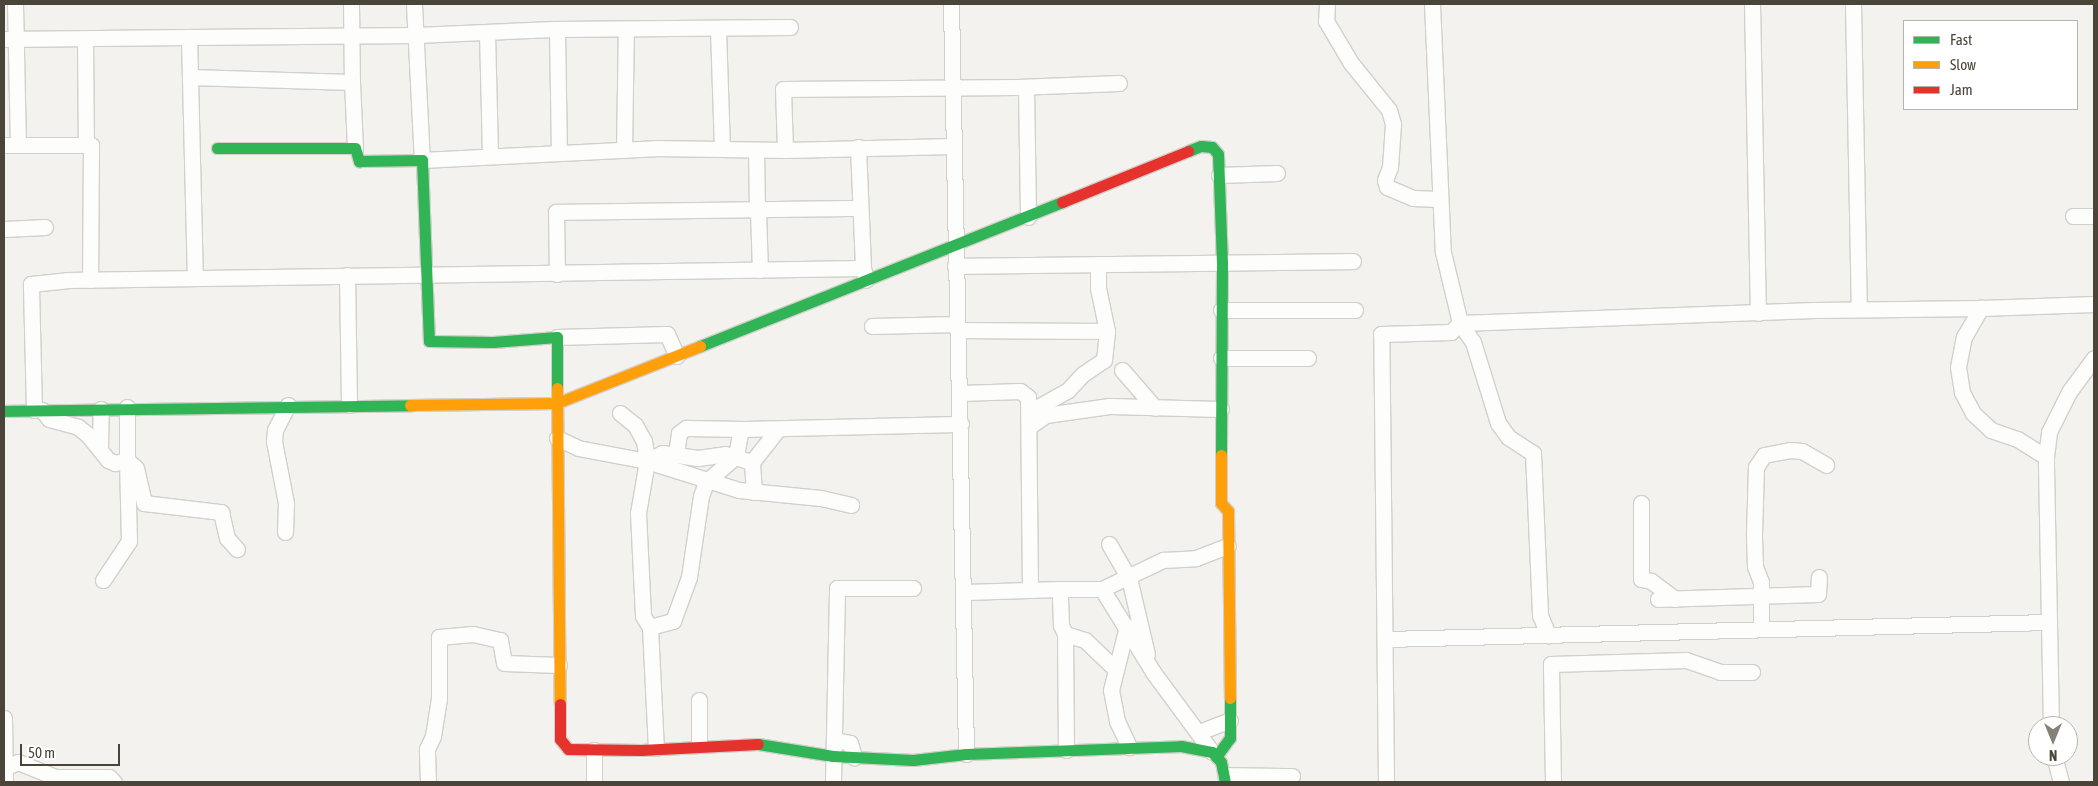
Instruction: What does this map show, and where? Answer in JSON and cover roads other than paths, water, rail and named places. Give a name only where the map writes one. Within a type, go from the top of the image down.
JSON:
[{"type":"street","points":[[15,4],[10,39],[11,145],[91,145],[90,280]]},
{"type":"street","points":[[351,4],[355,148],[359,161],[422,160],[624,150],[785,150],[953,146]]},
{"type":"street","points":[[414,4],[430,341],[493,342],[557,338],[574,334],[668,334],[677,356]]},
{"type":"street","points":[[951,4],[954,266],[966,592],[966,754]]},
{"type":"street","points":[[1327,4],[1326,21],[1351,62],[1389,110],[1394,124],[1390,167],[1385,180],[1387,187],[1413,198],[1438,199]]},
{"type":"street","points":[[1432,4],[1438,199],[1443,252],[1460,323],[1473,342],[1498,422],[1508,437],[1533,453],[1540,615],[1548,635]]},
{"type":"street","points":[[1752,4],[1758,313]]},
{"type":"street","points":[[1853,4],[1859,309]]},
{"type":"street","points":[[10,39],[352,36],[557,29],[790,27]]},
{"type":"street","points":[[557,29],[559,152]]},
{"type":"street","points":[[624,150],[626,29]]},
{"type":"street","points":[[718,29],[722,149]]},
{"type":"street","points":[[487,32],[490,156]]},
{"type":"street","points":[[188,37],[195,278]]},
{"type":"street","points":[[85,39],[86,145]]},
{"type":"street","points":[[190,77],[352,82]]},
{"type":"street","points":[[785,150],[783,89],[1026,87],[1119,83]]},
{"type":"street","points":[[1026,87],[1028,217]]},
{"type":"street","points":[[4,411],[127,407],[557,403],[677,356],[865,274],[954,246],[1201,146],[1212,147],[1218,154],[1222,263],[1221,503],[1228,511],[1230,720],[1230,738],[1214,754]]},
{"type":"street","points":[[858,147],[865,274]]},
{"type":"street","points":[[217,148],[331,150],[355,148]]},
{"type":"street","points":[[756,150],[760,270]]},
{"type":"street","points":[[1219,175],[1277,173]]},
{"type":"street","points":[[557,274],[556,212],[860,208]]},
{"type":"street","points":[[2073,216],[2094,216]]},
{"type":"street","points":[[4,229],[46,227]]},
{"type":"street","points":[[954,266],[1353,261]]},
{"type":"street","points":[[1029,419],[1068,390],[1083,374],[1104,360],[1107,331],[1098,288],[1098,264]]},
{"type":"street","points":[[127,460],[115,463],[108,460],[100,448],[78,427],[49,419],[38,410],[31,284],[90,280],[348,275],[557,274],[760,270],[865,274]]},
{"type":"street","points":[[348,275],[349,405]]},
{"type":"street","points":[[1386,782],[1386,639],[1381,334],[1451,332],[1460,323],[1859,309],[1981,308],[2094,304]]},
{"type":"street","points":[[1981,308],[1964,337],[1958,368],[1962,392],[1973,413],[1991,430],[2017,439],[2046,457]]},
{"type":"street","points":[[1221,310],[1355,310]]},
{"type":"street","points":[[872,326],[1107,331]]},
{"type":"street","points":[[557,338],[560,739],[568,749],[594,750],[757,744],[833,756],[913,760],[966,754],[1129,747],[1181,746],[1214,754]]},
{"type":"street","points":[[1221,358],[1308,358]]},
{"type":"street","points":[[2051,716],[2046,457],[2049,432],[2069,392],[2094,358]]},
{"type":"street","points":[[1122,370],[1156,408]]},
{"type":"street","points":[[960,393],[1024,392],[1029,419],[1030,590]]},
{"type":"street","points":[[285,532],[286,502],[274,441],[274,430],[288,405]]},
{"type":"street","points":[[1029,419],[1109,406],[1221,409]]},
{"type":"street","points":[[103,580],[129,541],[127,407]]},
{"type":"street","points":[[100,448],[101,409]]},
{"type":"street","points":[[620,413],[635,425],[644,441],[647,461],[638,513],[643,616],[650,627],[656,748]]},
{"type":"street","points":[[676,454],[679,433],[686,428],[778,429],[961,424]]},
{"type":"street","points":[[650,627],[673,621],[688,577],[701,496],[706,482],[736,456],[741,429],[744,429]]},
{"type":"street","points":[[754,492],[752,462],[778,429]]},
{"type":"street","points":[[557,438],[578,448],[647,461],[706,482],[754,492],[821,498],[851,505]]},
{"type":"street","points":[[1761,629],[1761,582],[1755,566],[1754,534],[1756,467],[1764,455],[1790,450],[1802,451],[1826,465]]},
{"type":"street","points":[[647,461],[662,453],[698,458],[714,454],[736,456],[752,462]]},
{"type":"street","points":[[127,460],[136,468],[147,505],[221,512],[227,538],[237,549]]},
{"type":"street","points":[[1641,503],[1641,579],[1651,581],[1675,599]]},
{"type":"street","points":[[1109,544],[1129,578],[1148,663]]},
{"type":"street","points":[[966,592],[1102,589],[1129,578],[1163,560],[1196,558],[1228,546]]},
{"type":"street","points":[[1658,599],[1761,598],[1818,594],[1819,577]]},
{"type":"street","points":[[833,782],[835,740],[834,631],[837,588],[913,588]]},
{"type":"street","points":[[1060,589],[1061,626],[1065,634],[1066,750]]},
{"type":"street","points":[[1102,589],[1127,626],[1148,663],[1214,754],[1225,779],[1296,775],[1270,782]]},
{"type":"street","points":[[1386,639],[2049,622]]},
{"type":"street","points":[[1127,626],[1111,690],[1117,721],[1129,747]]},
{"type":"street","points":[[428,782],[426,758],[439,700],[439,637],[473,634],[500,640],[504,663],[559,665]]},
{"type":"street","points":[[1065,634],[1085,640],[1115,669]]},
{"type":"street","points":[[1553,782],[1551,664],[1686,660],[1720,672],[1752,672]]},
{"type":"street","points":[[698,700],[698,745]]},
{"type":"street","points":[[4,718],[5,773]]},
{"type":"street","points":[[1198,732],[1230,720]]},
{"type":"street","points":[[835,740],[850,743],[854,758]]},
{"type":"street","points":[[594,750],[594,782]]},
{"type":"street","points":[[5,773],[18,762],[55,778],[109,778],[114,782]]},
{"type":"street","points":[[2057,766],[2061,782]]}]
